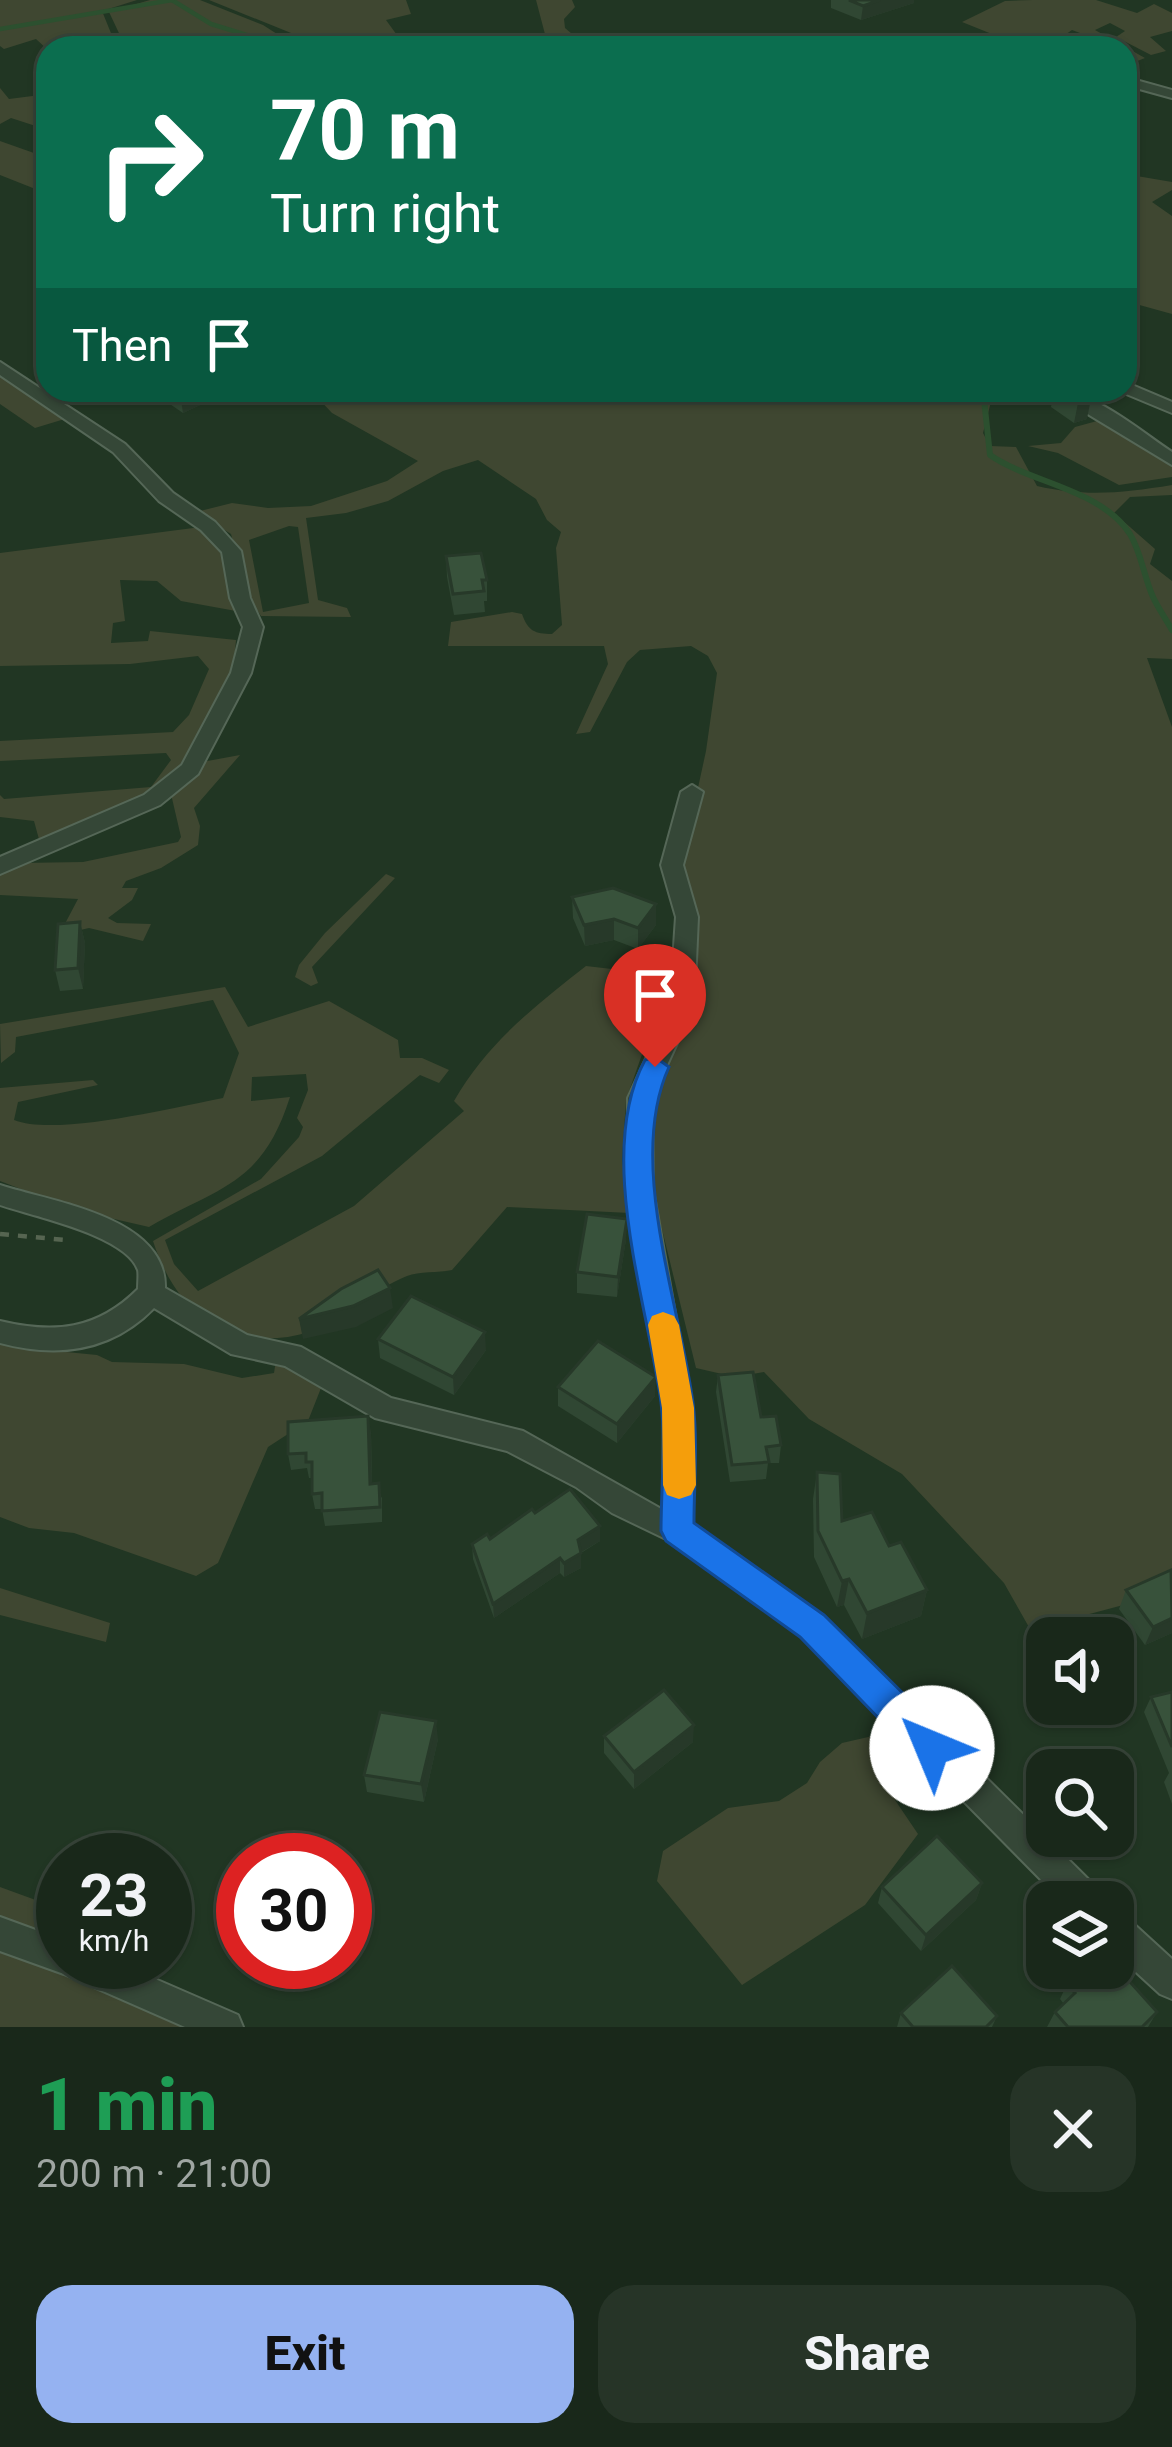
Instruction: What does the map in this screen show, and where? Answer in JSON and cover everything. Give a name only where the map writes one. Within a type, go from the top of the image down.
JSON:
[{"type":"street","points":[[1137,84],[1172,94]]},
{"type":"street","points":[[0,367],[36,392]]},
{"type":"street","points":[[1137,392],[1172,408]]},
{"type":"street","points":[[0,866],[152,800],[190,769],[241,673],[253,626],[240,598],[231,551],[208,526],[166,497],[119,448],[51,402]]},
{"type":"street","points":[[1084,402],[1172,457]]},
{"type":"street","points":[[1113,402],[1118,412],[1172,457]]},
{"type":"street","points":[[678,1531],[678,1408],[640,1190],[640,1098],[682,1006],[688,917],[672,865],[692,793]]},
{"type":"street","points":[[0,1195],[95,1225],[135,1246],[151,1265],[151,1293],[128,1319],[87,1339],[33,1341],[0,1332]]},
{"type":"street","points":[[151,1293],[241,1346],[292,1354],[385,1409],[513,1440],[678,1531],[812,1626],[1066,1881]]},
{"type":"street","points":[[0,1934],[36,1947]]},
{"type":"street","points":[[1134,1947],[1172,1982]]},
{"type":"street","points":[[138,1989],[226,2027]]},
{"type":"green space","points":[[0,0],[137,0],[102,11],[112,36],[36,36],[4,49],[0,46]]},
{"type":"green space","points":[[150,0],[200,0],[280,36],[120,36],[109,12]]},
{"type":"green space","points":[[209,0],[406,0],[411,14],[386,20],[398,36],[296,35]]},
{"type":"green space","points":[[536,0],[572,0],[575,7],[564,19],[565,28],[574,36],[545,36]]},
{"type":"green space","points":[[1096,0],[1137,13],[1154,4],[1172,13],[1172,31],[1150,37],[1166,51],[1151,55],[1137,48],[1137,36],[1118,36],[1125,31],[1110,23],[1095,30],[1106,36],[1072,30],[1063,36],[997,36],[962,22],[1005,1]]},
{"type":"green space","points":[[0,88],[9,99],[36,96],[36,126],[11,118],[0,124]]},
{"type":"green space","points":[[0,141],[36,154],[36,189],[0,175]]},
{"type":"green space","points":[[1137,176],[1172,182],[1172,190],[1152,202],[1172,216],[1172,314],[1137,304]]},
{"type":"green space","points":[[0,373],[36,397],[36,402],[68,418],[35,428],[0,404]]},
{"type":"green space","points":[[322,402],[991,402],[983,433],[990,446],[1016,447],[1037,486],[1104,493],[1172,485],[1172,495],[1130,497],[1114,513],[1155,549],[1150,564],[1172,581],[1172,659],[1147,658],[1172,727],[1172,1592],[1082,1617],[1026,1617],[1026,1622],[1004,1583],[902,1474],[809,1419],[764,1372],[735,1377],[696,1368],[659,1217],[641,1175],[637,1131],[684,965],[674,898],[706,751],[717,673],[708,656],[691,646],[640,650],[627,662],[590,732],[576,734],[608,664],[604,646],[448,646],[451,622],[512,612],[522,614],[537,632],[552,634],[562,625],[556,548],[561,532],[547,520],[536,499],[478,460],[443,471],[388,501],[306,518],[318,600],[347,608],[351,617],[261,616],[248,596],[231,534],[196,512],[232,503],[268,508],[311,506],[387,481],[418,461],[332,413]],"holes":[[[298,527],[309,603],[263,612],[249,540]]]},
{"type":"green space","points":[[1108,418],[1172,459],[1172,477],[1119,485],[1058,453],[1028,446],[1061,443],[1075,427]]},
{"type":"green space","points":[[201,527],[221,550],[236,611],[181,601],[157,581],[120,580],[125,621],[113,623],[111,643],[148,641],[150,631],[236,640],[233,675],[187,762],[148,796],[40,843],[34,821],[0,817],[0,795],[4,799],[151,787],[171,760],[166,753],[0,761],[0,741],[173,732],[189,715],[209,669],[198,656],[130,664],[0,666],[0,553]]},
{"type":"green space","points":[[240,755],[194,808],[200,826],[198,845],[161,868],[126,881],[122,888],[138,888],[132,900],[108,918],[117,923],[151,924],[143,941],[89,928],[59,935],[78,899],[0,895],[0,872],[21,863],[83,862],[178,842],[181,837],[171,794],[202,762]]},
{"type":"green space","points":[[386,874],[395,878],[312,967],[318,983],[311,986],[295,977],[325,933]]},
{"type":"green space","points":[[586,966],[655,974],[666,986],[626,1100],[622,1160],[630,1213],[507,1207],[452,1270],[407,1276],[310,1332],[255,1338],[210,1323],[176,1290],[153,1241],[261,1179],[299,1137],[303,1127],[297,1118],[308,1090],[306,1074],[252,1077],[251,1101],[290,1097],[266,1149],[236,1180],[149,1227],[75,1210],[0,1181],[0,1088],[93,1080],[98,1085],[18,1102],[14,1120],[58,1125],[116,1119],[223,1098],[239,1053],[213,1000],[16,1037],[15,1052],[1,1063],[0,1024],[225,987],[248,1027],[329,1001],[398,1040],[400,1058],[422,1058],[449,1070],[439,1083],[420,1075],[322,1156],[165,1240],[174,1264],[198,1291],[354,1206],[464,1111],[454,1101],[481,1061]]},
{"type":"green space","points":[[0,1339],[97,1355],[112,1362],[184,1364],[242,1378],[274,1373],[276,1360],[321,1388],[308,1421],[268,1447],[218,1563],[196,1576],[74,1533],[29,1528],[0,1517]]},
{"type":"green space","points":[[0,1588],[110,1623],[106,1642],[0,1615]]},
{"type":"green space","points":[[877,1735],[906,1736],[929,1766],[895,1800],[918,1834],[865,1905],[742,1985],[657,1881],[663,1851],[728,1808],[779,1801],[807,1783],[820,1762],[842,1743]]},
{"type":"green space","points":[[0,1887],[36,1900],[36,1932],[0,1919]]},
{"type":"green space","points":[[0,1941],[36,1957],[36,1989],[107,1989],[191,2027],[0,2027]]},
{"type":"building","points":[[849,0],[880,0],[863,6]]},
{"type":"building","points":[[481,553],[487,580],[482,580],[484,591],[453,594],[446,556]]},
{"type":"building","points":[[613,888],[656,904],[638,928],[614,919],[584,925],[572,897]]},
{"type":"building","points":[[80,922],[78,968],[55,970],[58,924]]},
{"type":"building","points":[[587,1214],[627,1219],[618,1277],[577,1272]]},
{"type":"building","points":[[378,1270],[390,1288],[353,1306],[299,1319],[341,1289]]},
{"type":"building","points":[[411,1296],[485,1332],[453,1377],[378,1339]]},
{"type":"building","points":[[598,1341],[656,1377],[617,1424],[558,1387]]},
{"type":"building","points":[[753,1372],[761,1417],[776,1416],[781,1445],[766,1447],[769,1462],[732,1465],[718,1375]]},
{"type":"building","points":[[368,1416],[370,1484],[379,1483],[380,1507],[322,1511],[322,1493],[312,1494],[312,1462],[306,1462],[306,1453],[288,1454],[288,1422]]},
{"type":"building","points":[[817,1472],[840,1474],[842,1521],[872,1512],[889,1546],[901,1542],[927,1590],[867,1613],[849,1579],[842,1581],[818,1531]]},
{"type":"building","points":[[570,1489],[600,1526],[578,1540],[581,1553],[564,1563],[560,1558],[493,1604],[472,1544],[487,1534],[490,1539]]},
{"type":"building","points":[[1171,1570],[1172,1618],[1153,1627],[1126,1590]]},
{"type":"building","points":[[664,1690],[694,1725],[634,1772],[604,1736]]},
{"type":"building","points":[[1172,1692],[1172,1747],[1151,1697]]},
{"type":"building","points":[[380,1712],[436,1721],[421,1784],[364,1775]]},
{"type":"building","points":[[937,1836],[982,1883],[926,1935],[882,1887]]},
{"type":"building","points":[[952,1966],[997,2016],[986,2027],[913,2027],[901,2013]]},
{"type":"building","points":[[1134,1986],[1157,2012],[1142,2027],[1068,2027],[1055,2012],[1075,1993],[1071,1989]]},
{"type":"waterway","points":[[0,29],[172,0],[211,24],[250,36]]},
{"type":"waterway","points":[[984,402],[990,455],[1084,497],[1117,519],[1134,541],[1153,597],[1172,630]]},
{"type":"slow traffic","points":[[663,1325],[678,1408],[679,1485]]},
{"type":"route","points":[[655,1067],[640,1098],[640,1190],[678,1408],[678,1531],[812,1626],[932,1748]]}]
